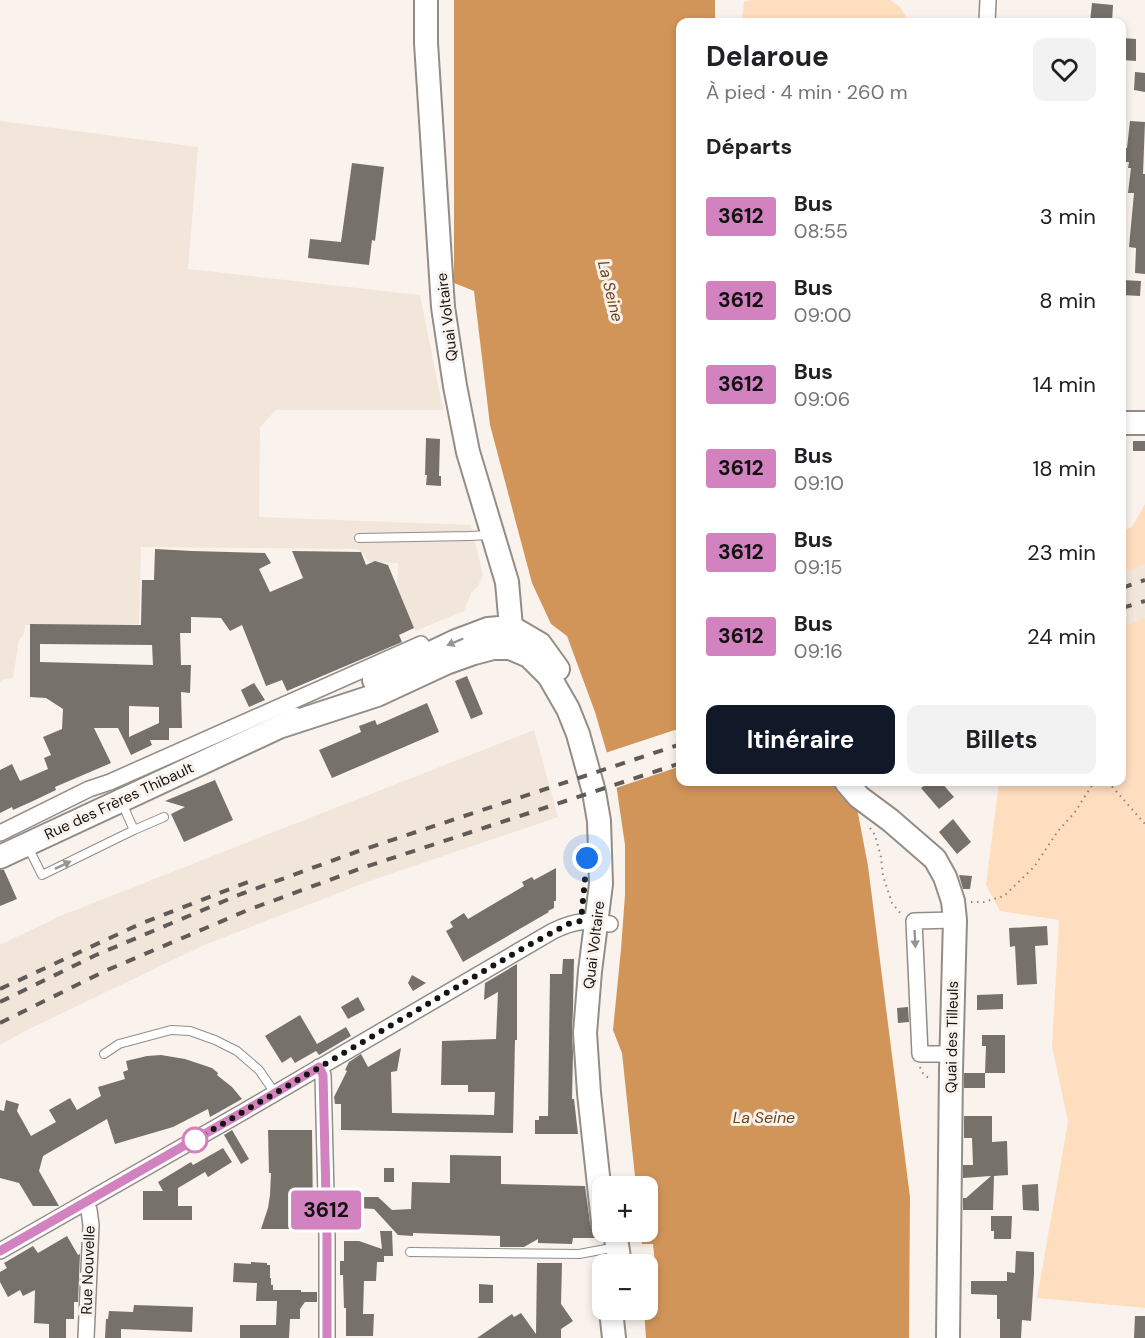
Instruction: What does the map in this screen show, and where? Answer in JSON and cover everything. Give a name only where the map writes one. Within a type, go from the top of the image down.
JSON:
[{"type":"street","name":"Quai Voltaire","points":[[426,0],[426,43],[443,307],[468,452],[507,582],[510,638],[540,644],[566,680],[595,754],[608,812],[613,866],[589,983],[585,1033],[598,1176]]},
{"type":"street","points":[[987,18],[988,0]]},
{"type":"street","points":[[1126,423],[1145,423]]},
{"type":"street","name":"Rue des Frères Thibault","points":[[0,856],[27,844],[94,799],[110,782],[233,738],[282,726],[431,662],[456,641],[488,629],[510,638]]},
{"type":"street","name":"Rue des Frères Thibault","points":[[0,832],[94,799],[121,800],[233,738],[421,644],[431,662]]},
{"type":"street","name":"Quai des Tilleuls","points":[[849,786],[859,797],[890,820],[934,859],[945,877],[954,910],[948,1338]]},
{"type":"street","points":[[952,1054],[920,1054],[914,921],[954,910]]},
{"type":"street","points":[[0,1251],[553,931],[581,921],[603,922]]},
{"type":"street","name":"Quai Voltaire","points":[[603,922],[605,965],[597,1060],[608,1176]]},
{"type":"street","points":[[319,1067],[323,1075],[327,1338]]},
{"type":"street","name":"Rue Nouvelle","points":[[85,1203],[89,1210],[91,1225],[86,1338]]},
{"type":"street","points":[[612,1320],[614,1338]]},
{"type":"street","points":[[626,1320],[627,1338]]},
{"type":"lane","points":[[359,538],[493,534]]},
{"type":"lane","points":[[121,800],[134,830]]},
{"type":"lane","points":[[27,844],[42,875],[164,817]]},
{"type":"lane","points":[[104,1054],[119,1044],[161,1032],[190,1031],[237,1051],[259,1070],[275,1093]]},
{"type":"lane","points":[[410,1252],[579,1254],[610,1249]]},
{"type":"path","points":[[954,910],[1004,896],[1034,867],[1091,786]]},
{"type":"path","points":[[1112,786],[1145,824]]},
{"type":"path","points":[[869,826],[875,835],[881,856],[883,876],[892,903],[902,915],[914,921]]},
{"type":"shaded area","points":[[751,0],[890,0],[899,6],[907,18],[742,18],[744,2]]},
{"type":"shaded area","points":[[0,121],[198,147],[188,269],[420,295],[443,410],[276,410],[260,427],[259,517],[471,525],[483,575],[478,586],[471,593],[464,611],[415,631],[397,586],[398,563],[368,562],[365,555],[358,549],[141,547],[139,624],[25,625],[24,634],[19,640],[13,678],[0,682]]},
{"type":"shaded area","points":[[1145,504],[1145,564],[1126,571],[1126,529],[1132,527]]},
{"type":"shaded area","points":[[1145,564],[1145,618],[1126,625],[1126,571]]},
{"type":"shaded area","points":[[1145,618],[1145,1308],[1037,1298],[1068,1122],[1052,1046],[1059,920],[1000,911],[986,885],[998,786],[1126,786],[1126,625]]},
{"type":"shaded area","points":[[534,730],[558,817],[367,882],[204,945],[0,1045],[0,945],[60,916]]},
{"type":"water","name":"La Seine","points":[[454,0],[715,0],[715,18],[676,18],[676,786],[837,786],[857,808],[868,866],[910,1197],[909,1338],[646,1338],[645,1320],[658,1320],[658,1254],[654,1254],[653,1244],[642,1244],[642,1242],[658,1242],[658,1176],[635,1176],[622,1053],[613,1030],[625,895],[625,845],[616,784],[595,712],[567,636],[551,624],[532,583],[490,425],[474,291],[454,283]]},
{"type":"pier","points":[[676,730],[676,768],[613,789],[605,753]]},
{"type":"building","points":[[1092,3],[1113,5],[1112,18],[1090,18]]},
{"type":"building","points":[[1126,38],[1136,39],[1136,61],[1126,60]]},
{"type":"building","points":[[1135,72],[1145,73],[1145,92],[1134,90]]},
{"type":"building","points":[[1130,121],[1145,122],[1143,174],[1145,174],[1145,274],[1135,273],[1136,248],[1129,247],[1134,193],[1128,193],[1131,168],[1128,168],[1129,162],[1126,162]]},
{"type":"building","points":[[352,163],[384,167],[375,241],[372,240],[369,265],[308,258],[310,239],[341,242]]},
{"type":"building","points":[[1126,280],[1141,281],[1140,296],[1126,295]]},
{"type":"building","points":[[426,438],[440,439],[441,486],[426,485]]},
{"type":"building","points":[[1133,441],[1145,441],[1145,451],[1133,451]]},
{"type":"building","points":[[155,549],[265,553],[271,563],[259,569],[270,592],[303,578],[292,551],[361,552],[366,565],[375,561],[388,565],[414,628],[399,635],[402,642],[287,691],[282,680],[266,686],[242,625],[230,631],[221,618],[191,617],[191,633],[180,633],[181,665],[191,665],[190,693],[181,692],[182,728],[169,728],[169,740],[150,740],[152,745],[131,755],[118,728],[94,728],[111,763],[55,787],[56,790],[33,801],[0,813],[0,770],[12,764],[20,781],[48,769],[44,758],[51,755],[43,737],[62,729],[63,709],[46,698],[30,697],[30,624],[141,625],[142,580],[154,580]],"holes":[[[40,644],[152,645],[153,665],[40,662]],[[129,706],[159,707],[159,723],[129,737]]]},
{"type":"building","points":[[467,676],[483,714],[471,719],[455,681]]},
{"type":"building","points":[[254,683],[265,700],[249,707],[241,690]]},
{"type":"building","points":[[427,703],[439,732],[332,778],[319,750],[361,732],[359,726],[375,720],[377,725]]},
{"type":"building","points":[[215,780],[233,820],[184,842],[171,814],[185,807],[165,801]]},
{"type":"building","points":[[944,786],[954,797],[939,809],[921,788]]},
{"type":"building","points":[[953,819],[971,842],[957,854],[939,832]]},
{"type":"building","points":[[556,868],[554,908],[463,962],[446,931],[453,927],[450,922],[464,913],[468,919],[524,886],[522,882],[532,877],[534,880]]},
{"type":"building","points":[[0,870],[4,870],[17,899],[0,906]]},
{"type":"building","points":[[959,875],[972,876],[970,889],[963,889]]},
{"type":"building","points":[[1047,926],[1048,945],[1035,946],[1037,984],[1017,985],[1015,946],[1010,947],[1009,928]]},
{"type":"building","points":[[563,959],[574,959],[572,1099],[574,1099],[578,1134],[535,1134],[535,1120],[539,1120],[539,1116],[548,1116],[550,974],[562,974]]},
{"type":"building","points":[[517,964],[513,1133],[341,1130],[341,1104],[335,1104],[334,1097],[349,1062],[361,1054],[368,1067],[401,1048],[397,1071],[391,1072],[392,1113],[494,1115],[495,1092],[468,1092],[468,1085],[441,1085],[442,1041],[496,1039],[498,992],[484,1000],[485,983]]},
{"type":"building","points":[[412,975],[426,983],[413,991],[408,983]]},
{"type":"building","points":[[1003,994],[1003,1009],[977,1010],[977,995]]},
{"type":"building","points":[[358,997],[365,1010],[348,1019],[341,1007]]},
{"type":"building","points":[[908,1007],[909,1022],[898,1023],[897,1008]]},
{"type":"building","points":[[300,1015],[317,1044],[346,1027],[351,1036],[319,1055],[316,1051],[295,1063],[291,1057],[282,1063],[265,1036]]},
{"type":"building","points":[[982,1035],[1005,1035],[1005,1073],[985,1073],[986,1046],[982,1046]]},
{"type":"building","points":[[161,1055],[185,1059],[212,1068],[242,1099],[210,1117],[208,1109],[173,1127],[115,1144],[107,1119],[43,1156],[39,1171],[59,1206],[33,1206],[19,1183],[0,1178],[0,1110],[4,1111],[6,1100],[19,1104],[17,1111],[31,1136],[56,1122],[49,1110],[70,1098],[77,1110],[101,1096],[98,1087],[125,1079],[123,1072],[128,1070],[126,1061]]},
{"type":"building","points":[[964,1073],[985,1073],[985,1088],[964,1088]]},
{"type":"building","points":[[964,1116],[992,1116],[992,1142],[1007,1141],[1008,1175],[994,1176],[993,1210],[963,1210],[963,1198],[966,1198],[991,1176],[963,1178],[963,1165],[973,1165],[972,1138],[964,1138]]},
{"type":"building","points":[[232,1130],[249,1159],[241,1164],[224,1135]]},
{"type":"building","points":[[268,1130],[312,1130],[313,1219],[303,1219],[303,1229],[261,1229],[270,1195]]},
{"type":"building","points":[[223,1148],[232,1162],[208,1177],[205,1172],[178,1188],[178,1206],[192,1206],[192,1220],[143,1220],[143,1191],[163,1191],[158,1182],[191,1162],[193,1165]]},
{"type":"building","points":[[450,1155],[501,1156],[501,1184],[585,1186],[592,1238],[573,1238],[572,1244],[538,1243],[538,1239],[524,1247],[500,1247],[500,1236],[413,1233],[413,1236],[398,1235],[374,1209],[357,1208],[357,1197],[378,1197],[392,1210],[411,1209],[412,1182],[450,1183]]},
{"type":"building","points":[[384,1168],[394,1168],[394,1182],[384,1182]]},
{"type":"building","points":[[1038,1184],[1039,1211],[1023,1210],[1022,1185]]},
{"type":"building","points":[[991,1216],[1012,1216],[1011,1239],[994,1239],[994,1231],[991,1231]]},
{"type":"building","points":[[380,1231],[392,1231],[393,1256],[384,1256],[384,1262],[377,1262],[376,1281],[364,1281],[363,1314],[374,1314],[373,1336],[346,1336],[343,1275],[340,1275],[340,1261],[344,1261],[344,1241],[359,1241],[382,1249]]},
{"type":"building","points":[[67,1236],[78,1255],[80,1254],[78,1302],[74,1302],[74,1319],[66,1319],[66,1338],[49,1338],[49,1324],[34,1323],[35,1290],[23,1296],[20,1290],[8,1297],[0,1282],[0,1272],[7,1268],[4,1263],[33,1246],[38,1253]]},
{"type":"building","points":[[1016,1251],[1034,1252],[1031,1321],[1022,1320],[1021,1338],[1000,1338],[997,1295],[971,1294],[971,1281],[1007,1281],[1007,1272],[1015,1273]]},
{"type":"building","points":[[251,1262],[270,1265],[273,1290],[317,1292],[317,1302],[305,1302],[300,1309],[300,1319],[290,1319],[289,1338],[240,1338],[240,1325],[276,1325],[277,1301],[256,1301],[257,1283],[233,1282],[234,1263],[251,1264]]},
{"type":"building","points":[[537,1263],[562,1263],[561,1304],[573,1321],[561,1329],[561,1338],[477,1338],[512,1314],[514,1317],[521,1313],[536,1334]]},
{"type":"building","points":[[479,1284],[493,1285],[493,1303],[479,1303]]},
{"type":"building","points":[[134,1305],[193,1307],[192,1332],[121,1329],[121,1338],[105,1338],[109,1311],[133,1312]]},
{"type":"building","points":[[1135,1316],[1145,1316],[1145,1338],[1134,1338]]},
{"type":"railway","points":[[1126,587],[1145,580]]},
{"type":"railway","points":[[1126,607],[1145,601]]},
{"type":"railway","points":[[0,1002],[96,955],[241,894],[356,852],[676,746]]},
{"type":"railway","points":[[0,1023],[105,971],[248,910],[362,868],[676,765]]},
{"type":"railway","points":[[0,989],[140,924],[253,880]]},
{"type":"bus line","name":"3612","points":[[0,1251],[319,1067],[323,1075],[327,1338]]},
{"type":"route","points":[[195,1140],[553,931],[581,921],[587,858]]}]
